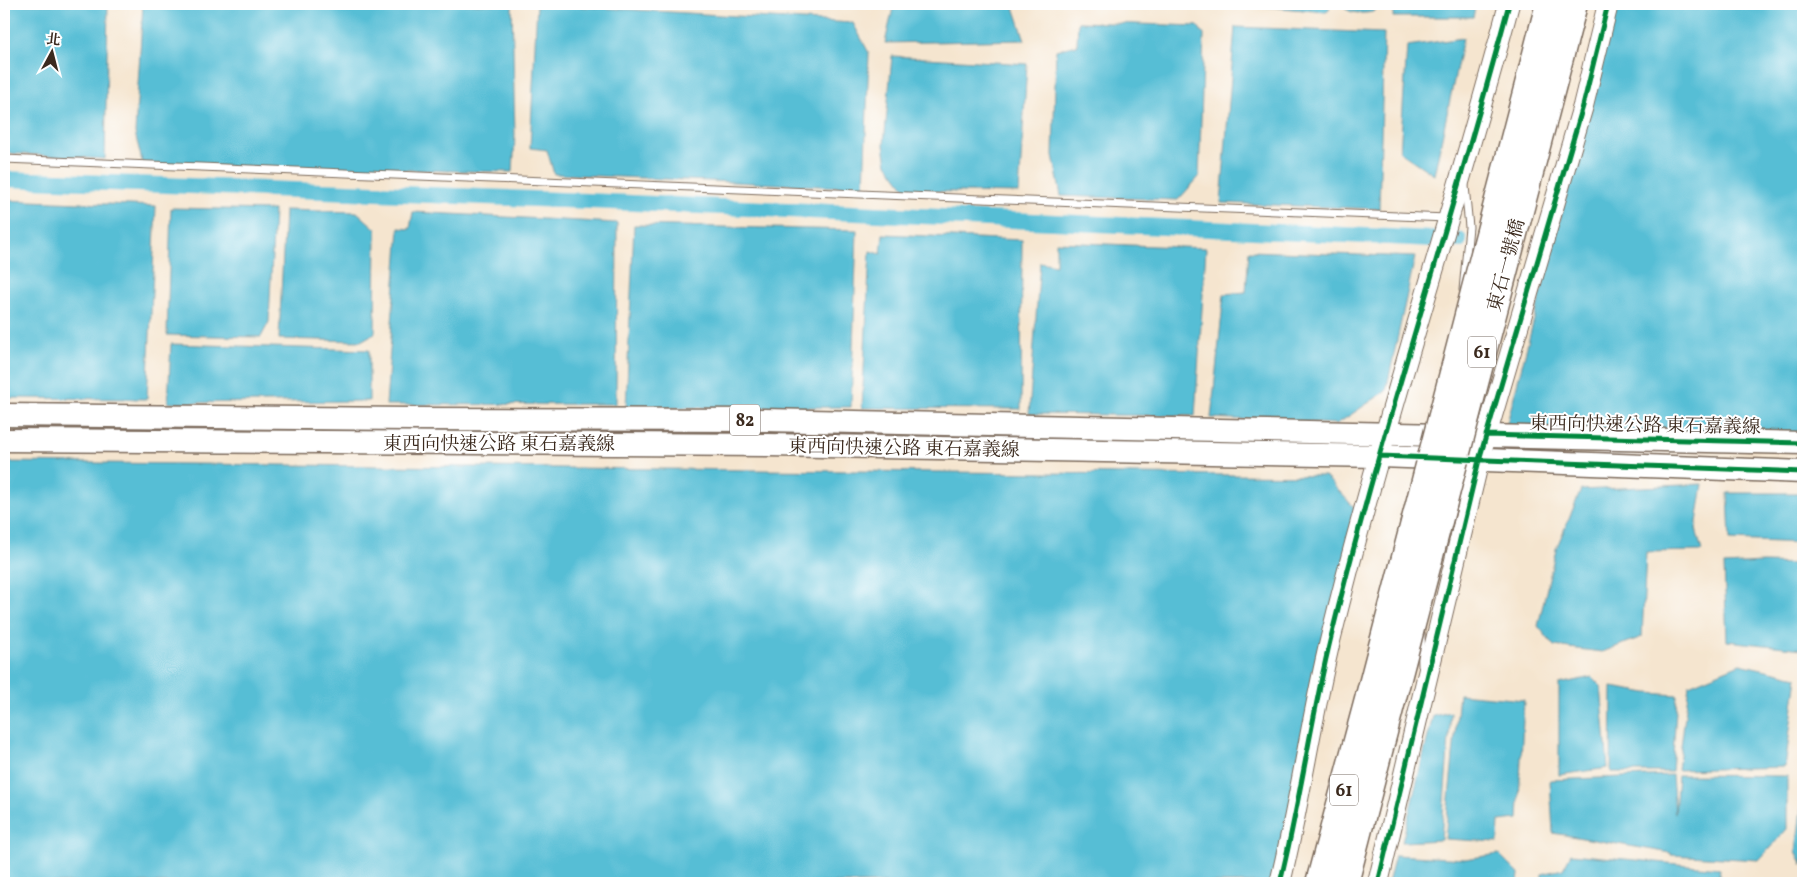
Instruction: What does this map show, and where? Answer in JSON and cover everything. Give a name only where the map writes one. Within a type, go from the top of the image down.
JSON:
[{"type":"highway","name":"東石一號橋","points":[[1380,698],[1549,4]]},
{"type":"highway","name":"東石一號橋","points":[[1380,698],[1574,4]]},
{"type":"highway","name":"61","points":[[1319,883],[1380,698]]},
{"type":"highway","name":"61","points":[[1346,883],[1380,698]]},
{"type":"main road","name":"東西向快速公路 東石嘉義線","points":[[4,414],[409,419],[765,420],[1385,434],[1442,448],[1479,460],[1803,472]]},
{"type":"main road","name":"東西向快速公路 東石嘉義線","points":[[4,440],[758,445],[1380,456],[1442,448],[1486,436],[1803,443]]},
{"type":"street","points":[[1280,883],[1296,818],[1331,639],[1385,434],[1449,218],[1509,4]]},
{"type":"street","points":[[1378,883],[1479,460],[1583,106],[1608,4]]},
{"type":"lane","points":[[4,159],[1449,218]]},
{"type":"lane","points":[[1462,299],[1469,227],[1463,168]]},
{"type":"lane","points":[[1442,448],[1461,308]]},
{"type":"lane","points":[[1423,698],[1421,630],[1430,522]]},
{"type":"water","points":[[4,4],[108,4],[105,159],[4,153]]},
{"type":"water","points":[[143,4],[512,4],[515,136],[513,172],[143,165],[135,133]]},
{"type":"water","points":[[537,4],[853,23],[869,53],[864,188],[554,174],[547,150],[530,148]]},
{"type":"water","points":[[885,4],[1013,4],[1025,40],[885,43],[893,8]]},
{"type":"water","points":[[1237,4],[1330,4],[1329,10],[1326,12]]},
{"type":"water","points":[[1345,4],[1376,4],[1375,11],[1356,13],[1346,9]]},
{"type":"water","points":[[1394,4],[1476,4],[1473,17],[1393,17]]},
{"type":"water","points":[[1616,4],[1803,4],[1803,439],[1506,427]]},
{"type":"water","points":[[1078,22],[1198,26],[1204,35],[1199,177],[1178,200],[1061,196],[1053,155],[1056,50],[1077,45]]},
{"type":"water","points":[[1235,27],[1384,33],[1379,209],[1221,203]]},
{"type":"water","points":[[1463,38],[1434,175],[1400,152],[1407,46]]},
{"type":"water","points":[[892,56],[1027,64],[1019,193],[907,191],[887,164],[884,145]]},
{"type":"water","points":[[4,200],[156,206],[147,399],[4,398]]},
{"type":"water","points":[[171,208],[274,210],[269,322],[261,337],[167,335]]},
{"type":"water","points":[[285,210],[357,212],[376,229],[375,333],[361,341],[279,339]]},
{"type":"water","points":[[413,212],[617,223],[616,404],[386,405],[399,228],[410,229]]},
{"type":"water","points":[[634,225],[857,230],[851,407],[626,408]]},
{"type":"water","points":[[883,234],[1022,240],[1021,409],[862,408],[870,251],[881,254]]},
{"type":"water","points":[[1056,242],[1206,248],[1195,416],[1029,414],[1040,262],[1056,265]]},
{"type":"water","points":[[1249,251],[1415,257],[1386,391],[1337,424],[1211,418],[1224,294],[1246,292]]},
{"type":"water","points":[[171,344],[369,350],[369,401],[168,403]]},
{"type":"water","points":[[4,462],[1325,476],[1362,516],[1273,883],[4,883]]},
{"type":"water","points":[[1703,484],[1696,529],[1702,551],[1646,552],[1642,637],[1602,652],[1554,646],[1538,626],[1556,549],[1581,490]]},
{"type":"water","points":[[1728,493],[1803,493],[1803,543],[1730,540]]},
{"type":"water","points":[[1763,563],[1803,564],[1803,649],[1727,641],[1724,565]]},
{"type":"water","points":[[1740,664],[1797,677],[1785,767],[1678,770],[1689,685]]},
{"type":"water","points":[[1592,677],[1601,686],[1608,768],[1559,775],[1559,684]]},
{"type":"water","points":[[1612,687],[1647,693],[1677,695],[1672,772],[1611,772]]},
{"type":"water","points":[[1459,694],[1524,700],[1518,819],[1499,821],[1498,842],[1445,839]]},
{"type":"water","points":[[1451,712],[1441,840],[1402,842],[1433,716]]},
{"type":"water","points":[[1672,775],[1675,813],[1678,775],[1787,776],[1787,829],[1759,860],[1671,855],[1671,853],[1553,833],[1550,780]]},
{"type":"water","points":[[1803,792],[1803,865],[1796,851]]},
{"type":"water","points":[[1499,854],[1519,874],[1518,883],[1388,883],[1395,855],[1465,859]]},
{"type":"water","points":[[1571,854],[1720,868],[1718,883],[1542,883],[1542,874],[1563,869]]},
{"type":"waterway","points":[[4,179],[588,201],[1433,239]]},
{"type":"waterway","points":[[1452,240],[1459,240]]},
{"type":"cycle path","points":[[1280,883],[1294,822],[1317,699],[1351,557],[1509,4]]},
{"type":"cycle path","points":[[1378,883],[1479,460],[1583,106],[1608,4]]},
{"type":"cycle path","points":[[1486,435],[1803,443]]},
{"type":"cycle path","points":[[1380,456],[1803,472]]}]
